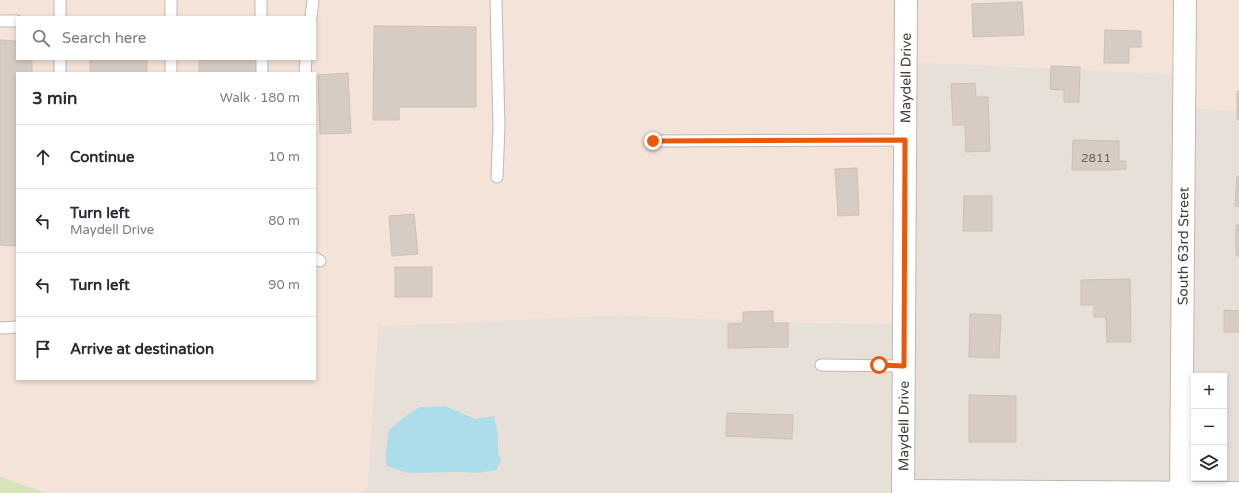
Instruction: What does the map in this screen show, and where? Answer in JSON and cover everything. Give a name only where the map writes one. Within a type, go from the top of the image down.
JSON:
[{"type":"street","name":"Maydell Drive","points":[[903,492],[906,0]]},
{"type":"street","name":"South 63rd Street","points":[[1181,492],[1184,0]]},
{"type":"street","points":[[903,492],[1239,493]]},
{"type":"lane","points":[[60,0],[60,16]]},
{"type":"lane","points":[[171,0],[171,16]]},
{"type":"lane","points":[[261,0],[261,16]]},
{"type":"lane","points":[[311,16],[313,0]]},
{"type":"lane","points":[[496,0],[499,127],[497,177]]},
{"type":"lane","points":[[0,21],[16,21]]},
{"type":"lane","points":[[60,60],[60,72]]},
{"type":"lane","points":[[171,60],[171,72]]},
{"type":"lane","points":[[262,60],[262,72]]},
{"type":"lane","points":[[305,72],[306,60]]},
{"type":"lane","points":[[653,141],[905,140]]},
{"type":"lane","points":[[0,328],[16,326]]},
{"type":"lane","points":[[821,365],[904,366]]},
{"type":"shaded area","points":[[0,0],[896,0],[895,324],[788,322],[620,315],[378,326],[367,490],[356,493],[47,493],[0,476]]},
{"type":"shaded area","points":[[1175,0],[1175,74],[915,62],[915,1]]},
{"type":"shaded area","points":[[1194,0],[1239,0],[1239,111],[1193,108]]},
{"type":"shaded area","points":[[915,62],[1175,74],[1172,482],[912,480]]},
{"type":"shaded area","points":[[1193,108],[1239,111],[1239,482],[1191,482],[1227,481],[1227,373],[1192,373]]},
{"type":"shaded area","points":[[620,315],[788,322],[895,324],[894,493],[356,493],[367,489],[378,326]],"holes":[[[445,406],[477,419],[498,434],[498,451],[501,461],[477,473],[456,472],[385,456],[389,430],[419,407]]]},
{"type":"green space","points":[[0,476],[22,485],[47,493],[0,493]]},
{"type":"water","points":[[445,406],[476,419],[494,416],[498,434],[498,451],[501,461],[496,470],[477,473],[407,473],[387,466],[385,456],[389,430],[419,407]]},
{"type":"building","points":[[1022,2],[1024,35],[973,37],[972,4]]},
{"type":"building","points":[[374,26],[476,27],[476,107],[399,107],[399,120],[373,120]]},
{"type":"building","points":[[1105,30],[1141,31],[1141,47],[1129,47],[1129,63],[1104,63]]},
{"type":"building","points":[[0,40],[16,41],[16,60],[32,60],[32,72],[16,72],[16,246],[0,245]]},
{"type":"building","points":[[90,60],[147,60],[147,72],[90,72]]},
{"type":"building","points":[[199,60],[257,60],[257,72],[199,72]]},
{"type":"building","points":[[1051,66],[1080,67],[1079,102],[1064,102],[1064,90],[1050,89]]},
{"type":"building","points":[[348,73],[351,133],[320,134],[318,75]]},
{"type":"building","points":[[975,83],[976,97],[988,97],[990,151],[966,152],[965,125],[953,125],[951,84]]},
{"type":"building","points":[[1237,91],[1239,91],[1239,120],[1237,120]]},
{"type":"building","points":[[1073,140],[1119,141],[1119,161],[1126,161],[1126,169],[1072,170]]},
{"type":"building","points":[[857,168],[859,215],[838,216],[835,169]]},
{"type":"building","points":[[1237,176],[1239,176],[1239,207],[1235,206]]},
{"type":"building","points":[[964,196],[992,196],[992,231],[963,231]]},
{"type":"building","points":[[414,214],[418,254],[392,256],[389,216]]},
{"type":"building","points":[[1236,225],[1239,225],[1239,256],[1236,256]]},
{"type":"building","points":[[395,267],[432,267],[432,297],[395,297]]},
{"type":"building","points":[[1130,279],[1131,342],[1107,342],[1106,317],[1094,317],[1094,305],[1081,305],[1081,280]]},
{"type":"building","points":[[1224,310],[1239,311],[1239,332],[1224,332]]},
{"type":"building","points":[[773,311],[773,323],[788,323],[788,347],[728,348],[728,324],[743,323],[743,312]]},
{"type":"building","points":[[970,314],[1001,315],[999,358],[969,357]]},
{"type":"building","points":[[969,395],[1016,396],[1016,442],[969,442]]},
{"type":"building","points":[[727,413],[793,415],[792,439],[726,436]]},
{"type":"route","points":[[653,141],[905,140],[904,366],[879,365]]}]
